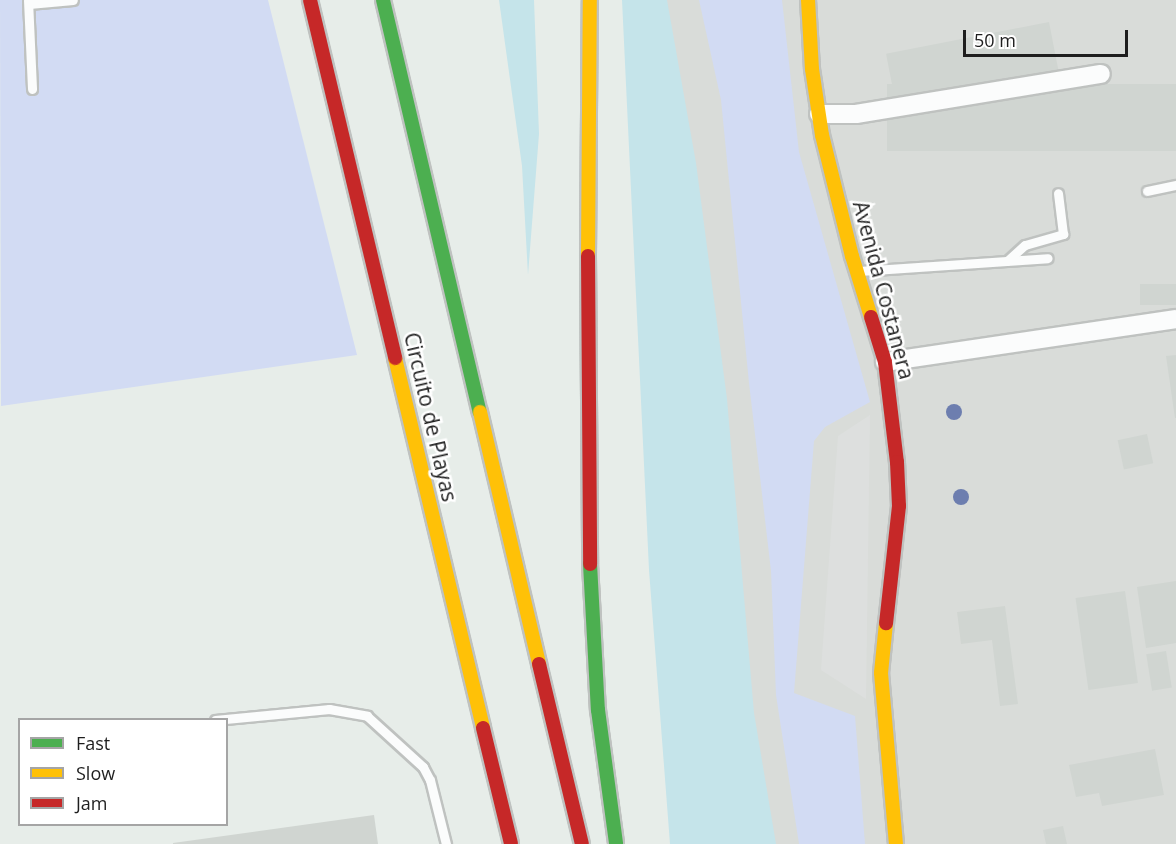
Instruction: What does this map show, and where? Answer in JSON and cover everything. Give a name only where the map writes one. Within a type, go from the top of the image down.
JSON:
[{"type":"main road","name":"Circuito de Playas","points":[[310,0],[511,844]]},
{"type":"main road","points":[[383,0],[582,844]]},
{"type":"main road","points":[[590,0],[587,387],[590,538],[598,710],[616,844]]},
{"type":"main road","name":"Avenida Costanera","points":[[808,0],[812,69],[819,114],[857,271],[885,362],[897,462],[898,506],[881,673],[896,844]]},
{"type":"street","points":[[819,114],[856,114],[1101,74]]},
{"type":"street","points":[[885,362],[1176,319]]},
{"type":"lane","points":[[32,89],[28,2],[73,0]]},
{"type":"lane","points":[[1147,190],[1176,185]]},
{"type":"lane","points":[[1007,261],[1025,245],[1064,234],[1058,193]]},
{"type":"lane","points":[[857,271],[1048,258]]},
{"type":"lane","points":[[228,719],[329,708],[367,716],[423,767],[430,780],[446,844]]},
{"type":"shaded area","points":[[0,0],[268,0],[357,355],[1,406]]},
{"type":"shaded area","points":[[499,0],[534,0],[539,134],[528,275],[522,166]]},
{"type":"shaded area","points":[[622,0],[667,0],[696,163],[727,399],[754,713],[776,844],[670,844],[649,570]]},
{"type":"shaded area","points":[[644,0],[1176,0],[1176,844],[727,844]]},
{"type":"shaded area","points":[[699,0],[782,0],[799,152],[870,402],[825,427],[814,441],[794,693],[855,716],[865,844],[799,844],[776,695],[771,571],[749,383],[721,100]]},
{"type":"shaded area","points":[[870,415],[866,699],[821,670],[838,436]]},
{"type":"building","points":[[1049,22],[1059,75],[896,107],[886,54]]},
{"type":"building","points":[[887,84],[1176,84],[1176,151],[887,151]]},
{"type":"building","points":[[1140,284],[1176,284],[1176,305],[1140,305]]},
{"type":"building","points":[[1176,355],[1176,418],[1175,418],[1166,356]]},
{"type":"building","points":[[1147,434],[1153,463],[1124,470],[1118,440]]},
{"type":"building","points":[[1176,581],[1176,643],[1146,648],[1137,587]]},
{"type":"building","points":[[1125,591],[1138,683],[1088,690],[1075,598]]},
{"type":"building","points":[[1005,606],[1018,704],[1000,706],[992,640],[961,644],[957,612]]},
{"type":"building","points":[[1166,651],[1172,688],[1152,691],[1146,654]]},
{"type":"building","points":[[1155,749],[1164,795],[1102,806],[1099,793],[1076,797],[1069,765]]},
{"type":"building","points":[[374,815],[378,844],[173,844],[173,843]]},
{"type":"building","points":[[1063,826],[1067,844],[1046,844],[1043,830]]},
{"type":"traffic: fast","points":[[383,0],[480,412]]},
{"type":"traffic: fast","points":[[590,564],[598,710],[616,844]]},
{"type":"traffic: slow","points":[[588,256],[590,0]]},
{"type":"traffic: slow","points":[[808,0],[812,69],[822,135],[852,256],[871,317]]},
{"type":"traffic: slow","points":[[395,358],[483,728]]},
{"type":"traffic: slow","points":[[480,412],[539,664]]},
{"type":"traffic: slow","points":[[886,623],[881,673],[896,844]]},
{"type":"traffic: jam","points":[[310,0],[395,358]]},
{"type":"traffic: jam","points":[[588,256],[590,564]]},
{"type":"traffic: jam","points":[[871,317],[885,362],[897,462],[899,506],[886,623]]},
{"type":"traffic: jam","points":[[539,664],[582,844]]},
{"type":"traffic: jam","points":[[483,728],[511,844]]}]
